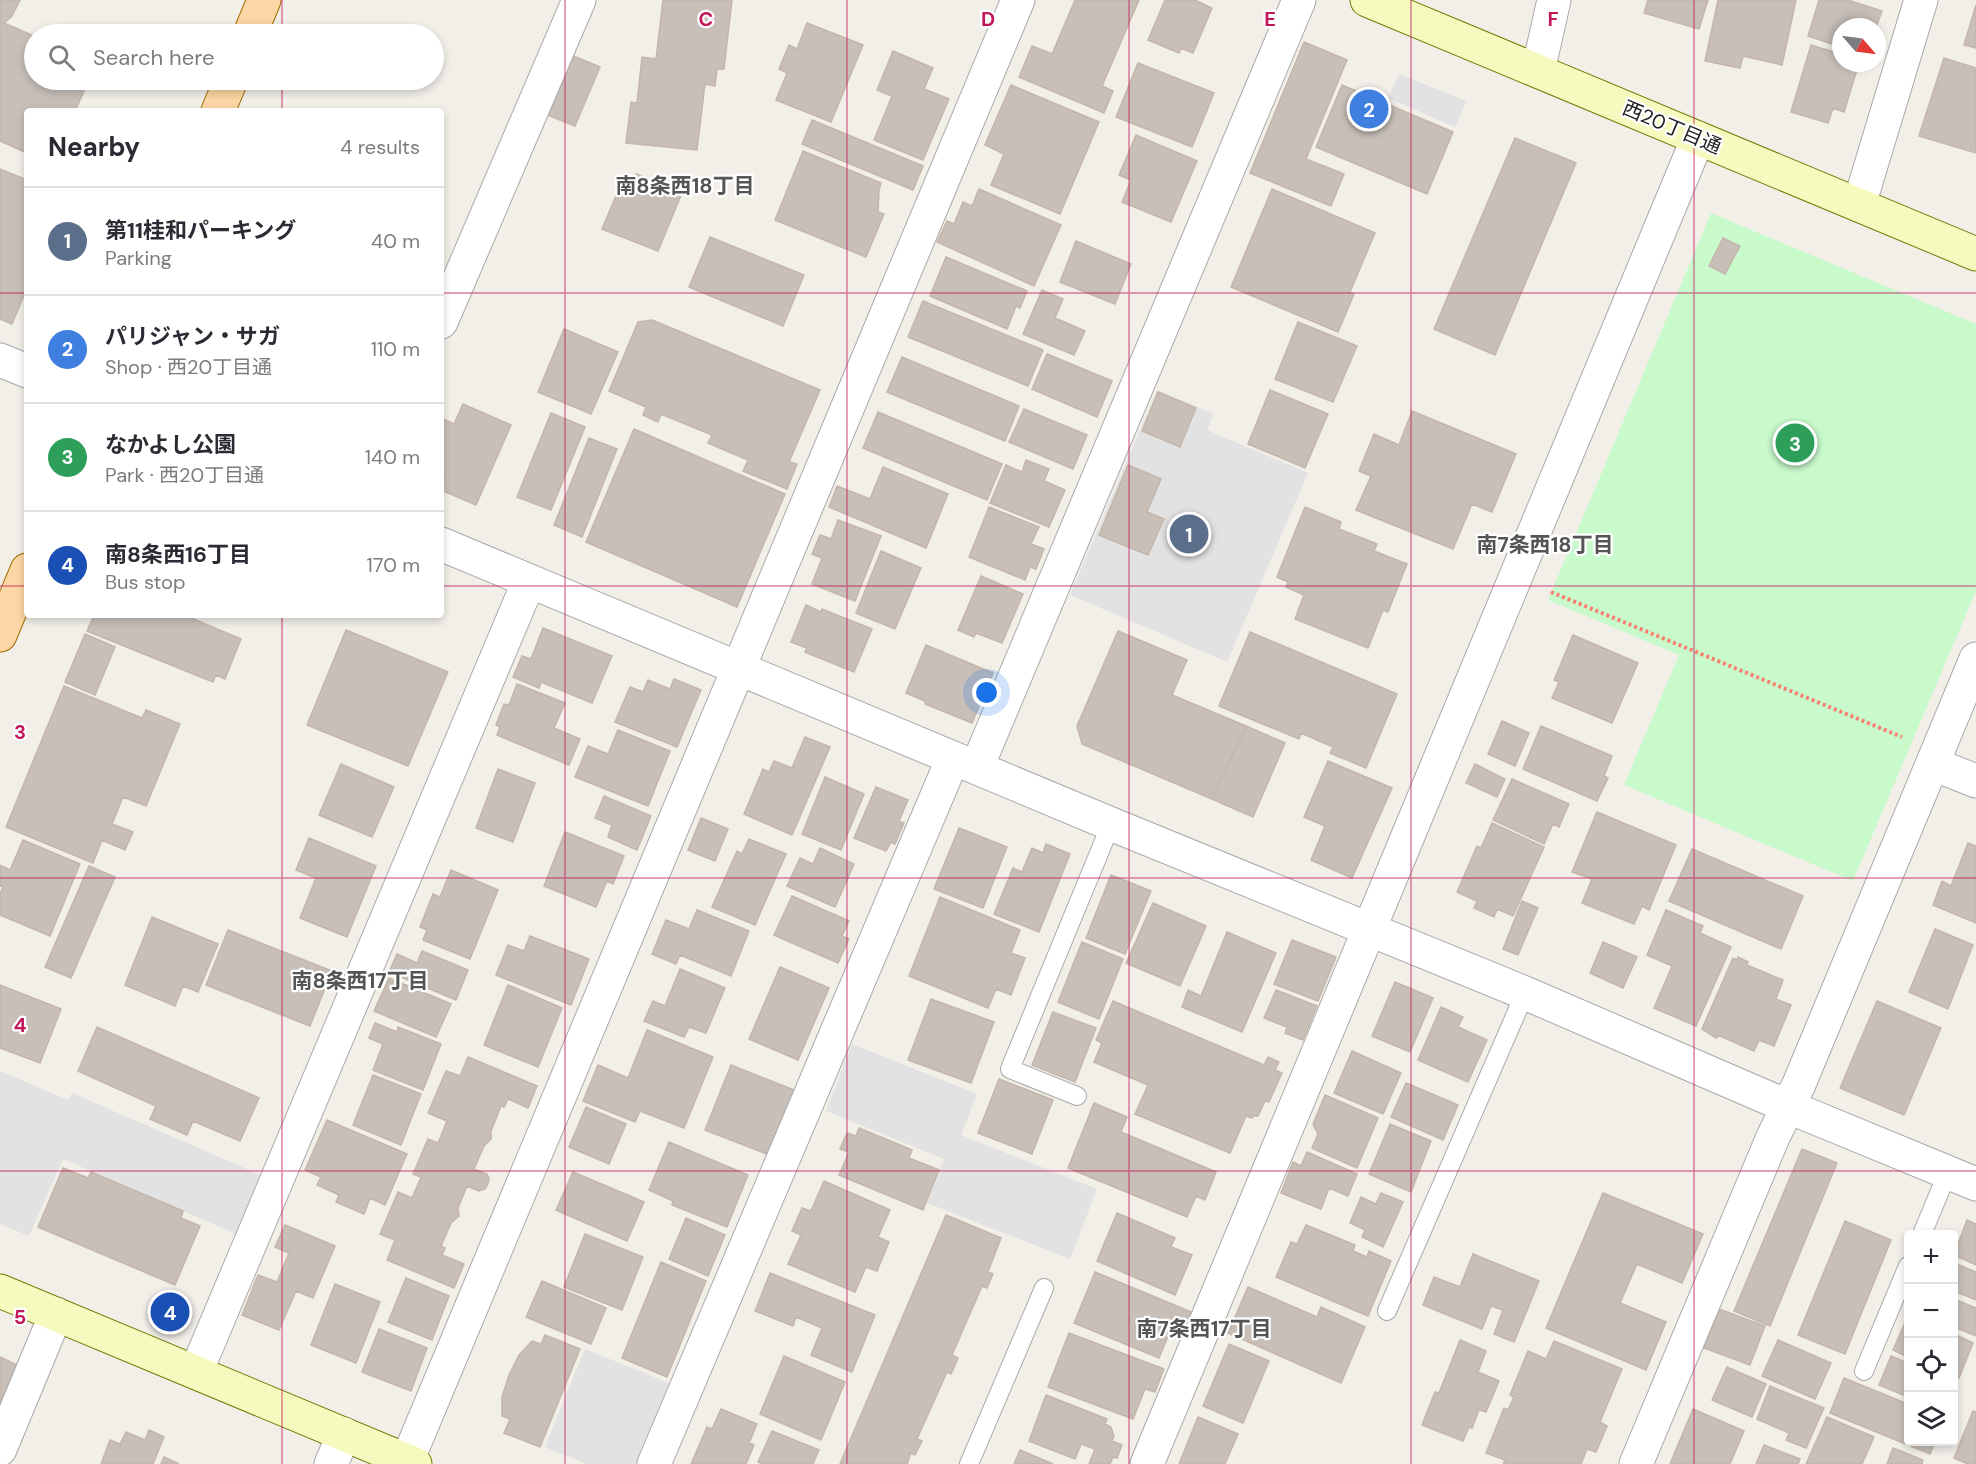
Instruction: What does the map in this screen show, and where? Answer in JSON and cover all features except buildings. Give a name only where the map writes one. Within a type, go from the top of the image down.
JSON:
[{"type":"main road","points":[[254,24],[264,0]]},
{"type":"main road","points":[[219,108],[227,90]]},
{"type":"main road","points":[[0,635],[24,577]]},
{"type":"street","points":[[444,315],[579,0]]},
{"type":"street","points":[[0,1291],[411,1462],[1018,0]]},
{"type":"street","points":[[654,1464],[965,763],[1299,0]]},
{"type":"street","name":"西20丁目通","points":[[1367,0],[1976,254]]},
{"type":"street","points":[[1538,71],[1554,0]]},
{"type":"street","points":[[1859,205],[1921,0]]},
{"type":"street","points":[[1147,1464],[1698,138]]},
{"type":"street","points":[[0,360],[24,370]]},
{"type":"street","points":[[444,545],[1111,824],[1525,993],[1789,1107],[1962,1178]]},
{"type":"street","points":[[196,1372],[529,581]]},
{"type":"street","points":[[1636,1464],[1773,1137],[1789,1107],[1923,753],[1976,659]]},
{"type":"street","points":[[1923,753],[1976,781]]},
{"type":"street","points":[[0,1449],[56,1314]]},
{"type":"street","points":[[331,1464],[344,1434]]},
{"type":"lane","points":[[1077,1096],[1010,1069],[1111,824]]},
{"type":"lane","points":[[1387,1311],[1525,993]]},
{"type":"lane","points":[[1925,1230],[1962,1178]]},
{"type":"lane","points":[[1864,1371],[1904,1276]]},
{"type":"lane","points":[[969,1464],[1044,1288]]},
{"type":"path","points":[[1542,587],[1923,753]]},
{"type":"green space","points":[[1711,213],[1976,324],[1976,591],[1853,881],[1624,785],[1679,655],[1548,600]]},
{"type":"shaded area","points":[[1399,74],[1466,101],[1455,127],[1388,98]]},
{"type":"shaded area","points":[[1157,390],[1214,414],[1207,430],[1308,473],[1227,662],[1070,595]]},
{"type":"shaded area","points":[[852,1044],[977,1094],[961,1135],[1097,1189],[1070,1259],[927,1203],[944,1159],[826,1111]]},
{"type":"shaded area","points":[[0,1071],[68,1100],[72,1093],[263,1176],[238,1235],[63,1159],[29,1236],[0,1224]]},
{"type":"shaded area","points":[[585,1349],[674,1385],[641,1464],[587,1464],[545,1447]]},
{"type":"place","name":"パリジャン・サガ","points":[[1369,109]]},
{"type":"place","name":"なかよし公園","points":[[1795,443]]},
{"type":"place","name":"第11桂和パーキング","points":[[1189,534]]},
{"type":"place","name":"南8条西16丁目","points":[[170,1312]]},
{"type":"district","name":"南8条西18丁目","points":[[685,186]]},
{"type":"district","name":"南7条西18丁目","points":[[1545,545]]},
{"type":"district","name":"南8条西17丁目","points":[[360,981]]},
{"type":"district","name":"南7条西17丁目","points":[[1204,1329]]}]
